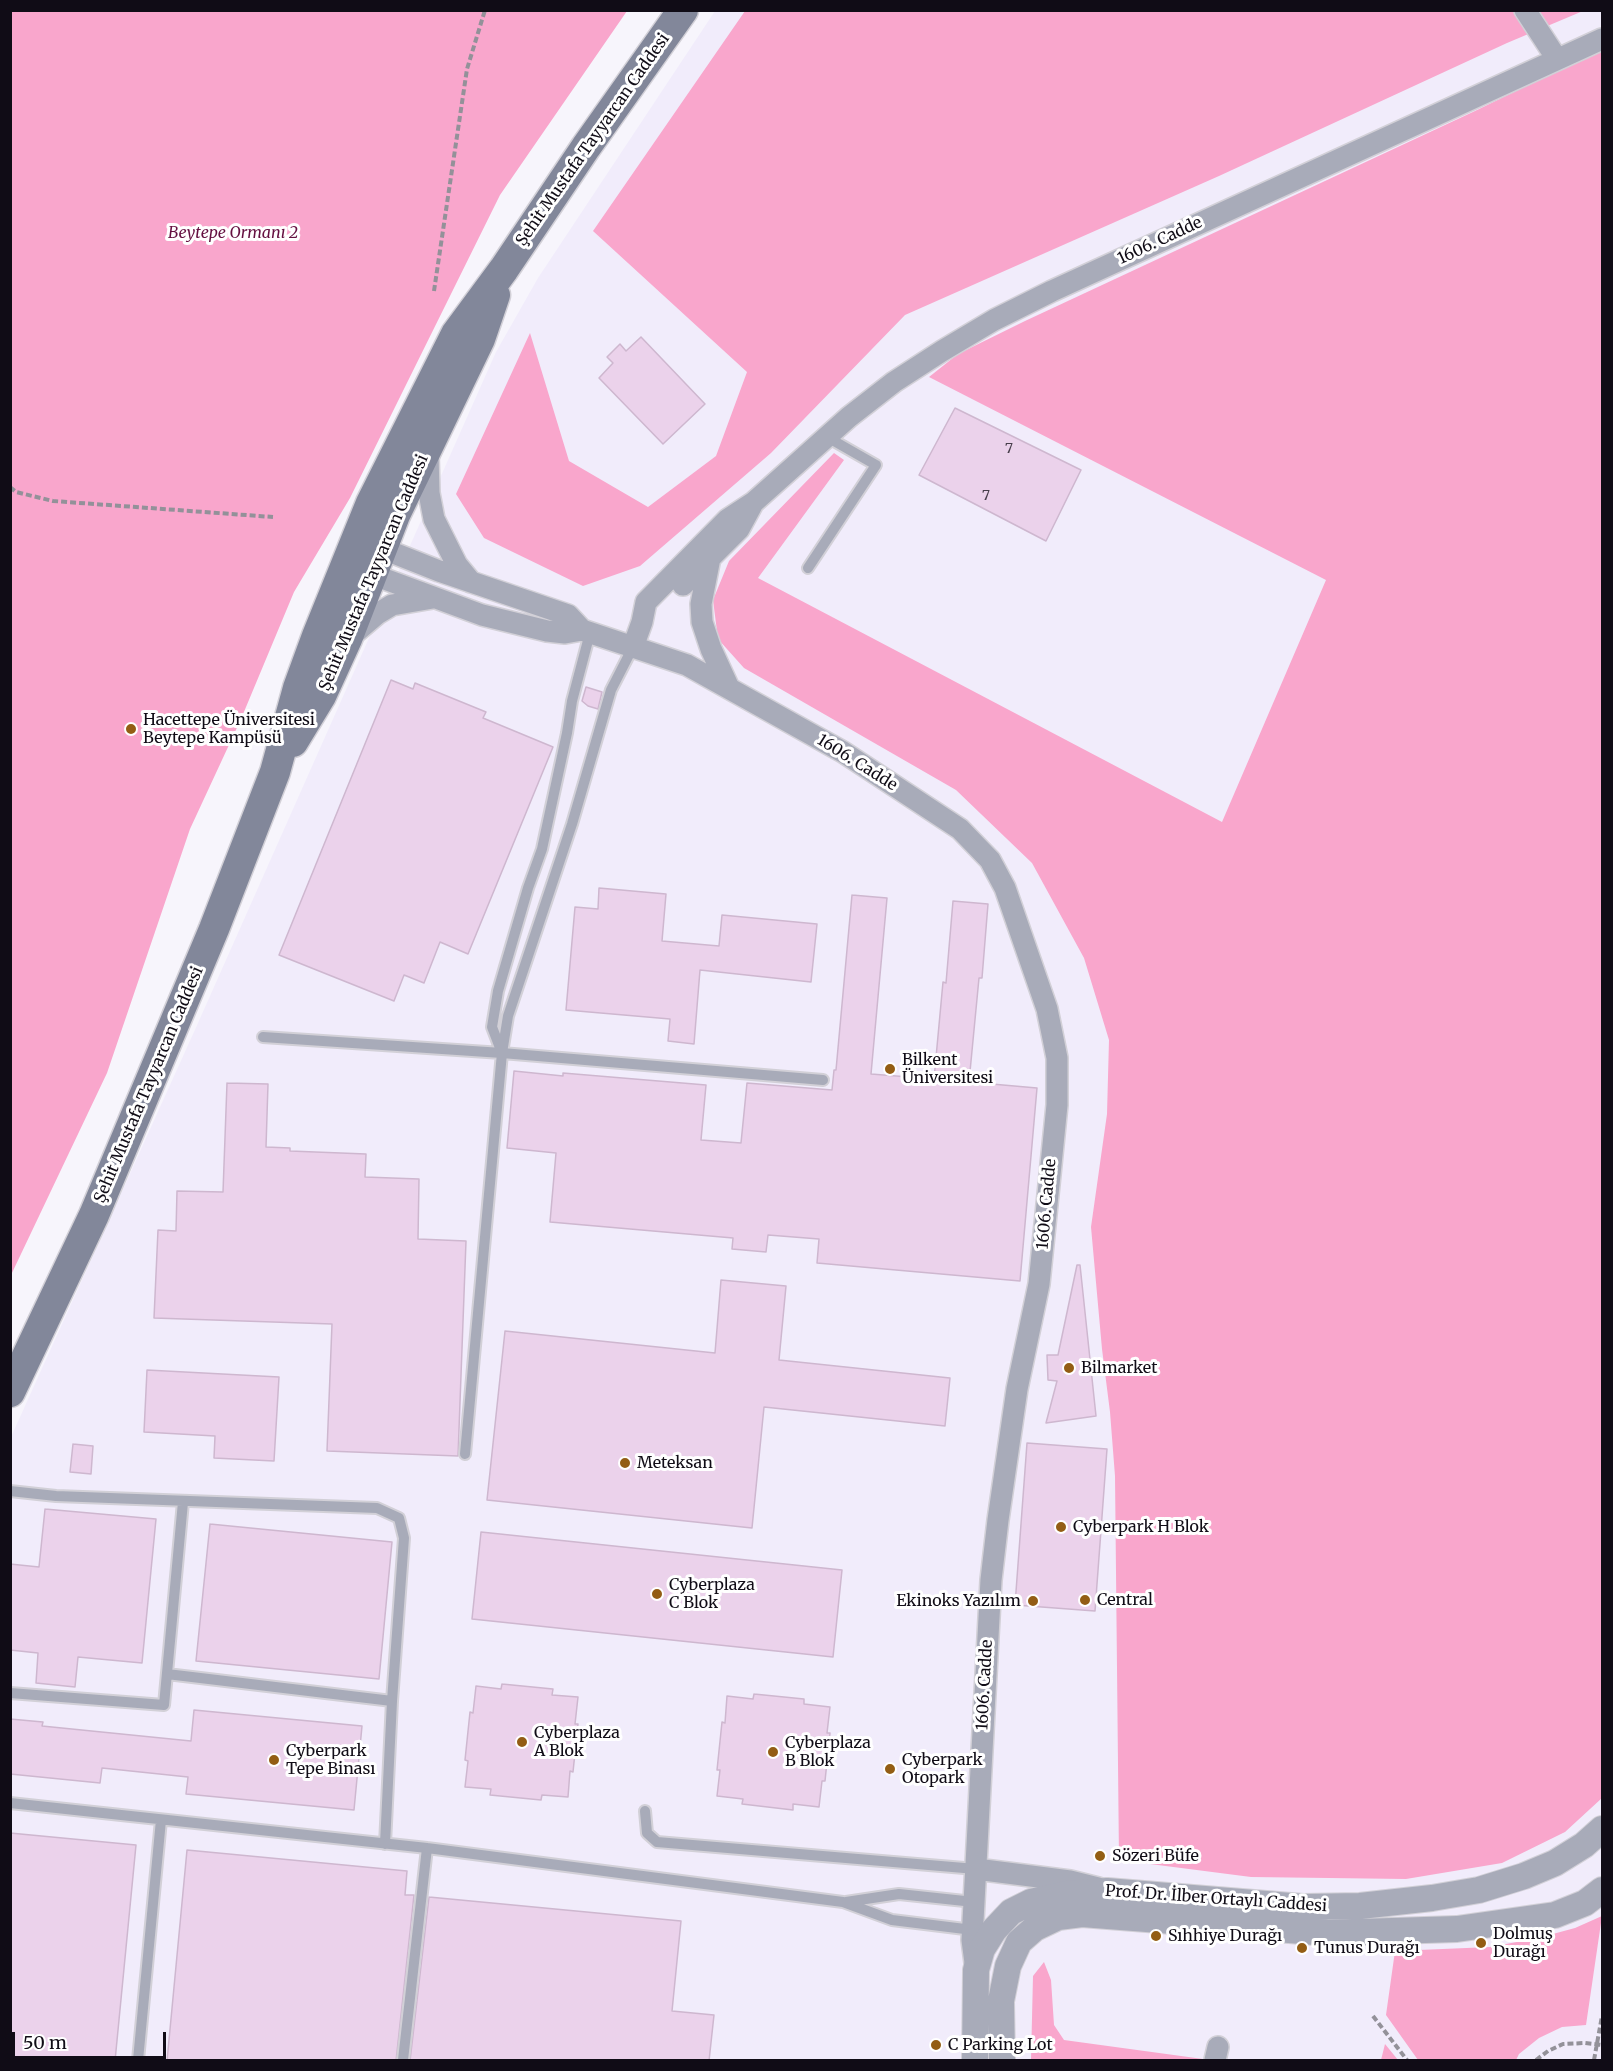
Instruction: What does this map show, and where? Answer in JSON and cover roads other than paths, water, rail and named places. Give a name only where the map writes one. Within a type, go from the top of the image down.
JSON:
[{"type":"main road","name":"Şehit Mustafa Tayyarcan Caddesi","points":[[275,772],[321,696],[347,639],[371,503],[456,334],[504,269],[586,147],[683,10]]},
{"type":"main road","name":"Şehit Mustafa Tayyarcan Caddesi","points":[[10,1392],[94,1215],[192,983],[275,772],[298,688],[363,556],[428,446],[480,339],[504,269]]},
{"type":"street","points":[[1526,10],[1557,59]]},
{"type":"street","name":"1606. Cadde","points":[[976,1970],[973,1930],[974,1902],[991,1591],[998,1520],[1017,1389],[1039,1284],[1057,1106],[1057,1058],[1047,1009],[1005,888],[990,860],[960,829],[843,752],[729,687],[687,665],[633,647],[646,602],[728,519],[754,502],[827,437],[894,382],[994,320],[1063,286],[1602,39]]},
{"type":"street","points":[[428,446],[429,493],[434,519],[457,565],[471,582]]},
{"type":"street","name":"1606. Cadde","points":[[642,622],[659,609],[739,529],[754,502]]},
{"type":"street","points":[[363,556],[471,582],[568,615],[586,632]]},
{"type":"street","points":[[363,556],[434,598],[482,615],[547,631],[586,632],[633,647]]},
{"type":"street","points":[[710,558],[701,604],[702,622],[711,649],[729,687]]},
{"type":"street","points":[[347,639],[377,614],[392,605],[434,598]]},
{"type":"street","name":"Prof. Dr. İlber Ortaylı Caddesi","points":[[975,2061],[976,1970],[982,1949],[994,1930],[1011,1912],[1031,1902],[1066,1894],[1107,1891],[1303,1907],[1360,1906],[1432,1898],[1479,1890],[1535,1872],[1556,1863],[1584,1845],[1602,1829]]},
{"type":"street","points":[[976,1869],[1070,1881],[1107,1891]]},
{"type":"street","name":"Prof. Dr. İlber Ortaylı Caddesi","points":[[1002,2061],[1001,2001],[1008,1966],[1019,1942],[1035,1928],[1058,1917],[1082,1914],[1328,1933],[1457,1929],[1555,1915],[1585,1903],[1602,1890]]},
{"type":"lane","points":[[808,568],[876,465],[827,437]]},
{"type":"lane","points":[[502,1053],[492,1027],[498,991],[528,888],[542,849],[586,632]]},
{"type":"lane","points":[[465,1454],[502,1053],[508,1016],[572,824],[611,690],[633,647]]},
{"type":"lane","points":[[263,1037],[502,1053],[823,1080]]},
{"type":"lane","points":[[10,1491],[56,1496],[183,1502],[378,1508],[399,1518],[404,1538],[392,1701],[385,1844]]},
{"type":"lane","points":[[10,1693],[164,1705],[183,1502]]},
{"type":"lane","points":[[167,1674],[392,1701]]},
{"type":"lane","points":[[10,1803],[427,1848],[843,1902],[892,1920],[973,1930]]},
{"type":"lane","points":[[645,1811],[647,1833],[657,1842],[976,1869]]},
{"type":"lane","points":[[138,2061],[161,1820]]},
{"type":"lane","points":[[403,2061],[427,1848]]},
{"type":"lane","points":[[843,1902],[899,1894],[974,1902]]},
{"type":"place","name":"Hacettepe Üniversitesi Beytepe Kampüsü","points":[[131,729]]},
{"type":"place","name":"Bilkent Üniversitesi","points":[[890,1069]]},
{"type":"place","name":"Bilmarket","points":[[1069,1368]]},
{"type":"place","name":"Meteksan","points":[[625,1463]]},
{"type":"place","name":"Cyberpark H Blok","points":[[1061,1527]]},
{"type":"place","name":"Cyberplaza C Blok","points":[[657,1594]]},
{"type":"place","name":"Central","points":[[1085,1600]]},
{"type":"place","name":"Ekinoks Yazılım","points":[[1033,1601]]},
{"type":"place","name":"Cyberplaza A Blok","points":[[522,1742]]},
{"type":"place","name":"Cyberplaza B Blok","points":[[773,1752]]},
{"type":"place","name":"Cyberpark Tepe Binası","points":[[274,1760]]},
{"type":"place","name":"Cyberpark Otopark","points":[[890,1769]]},
{"type":"place","name":"Sözeri Büfe","points":[[1100,1856]]},
{"type":"place","name":"Sıhhiye Durağı","points":[[1156,1936]]},
{"type":"place","name":"Dolmuş Durağı","points":[[1481,1943]]},
{"type":"place","name":"Tunus Durağı","points":[[1302,1948]]},
{"type":"place","name":"C Parking Lot","points":[[936,2045]]},
{"type":"park label","name":"Beytepe Ormanı 2","points":[[233,233]]}]
